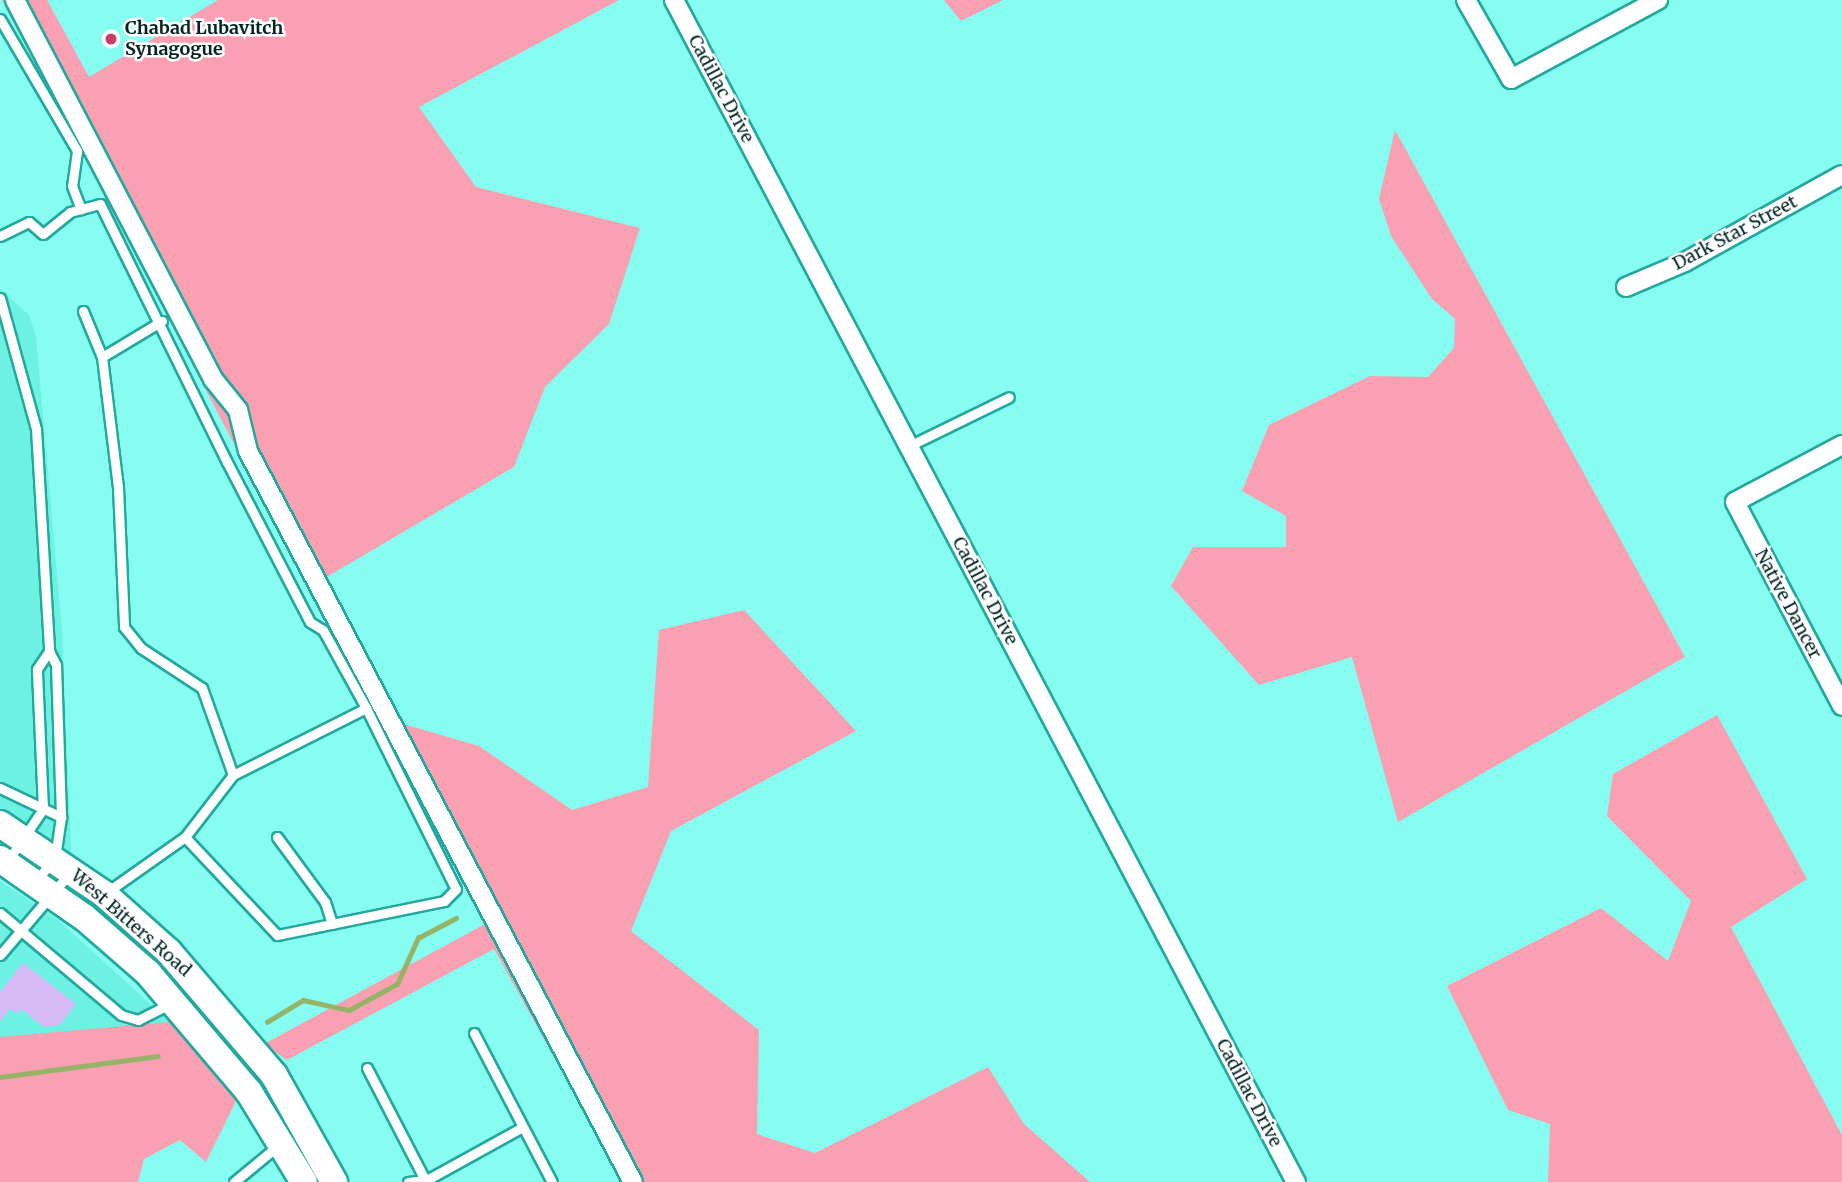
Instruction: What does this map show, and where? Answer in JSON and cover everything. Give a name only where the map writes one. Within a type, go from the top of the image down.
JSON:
[{"type":"main road","name":"West Bitters Road","points":[[0,824],[24,837],[104,894],[223,1009],[274,1074],[334,1182]]},
{"type":"main road","name":"West Bitters Road","points":[[3,861],[44,887],[175,1002],[281,1143],[304,1182]]},
{"type":"street","points":[[15,0],[213,379],[238,410],[248,451],[633,1182]]},
{"type":"street","name":"Cadillac Drive","points":[[674,0],[1296,1182]]},
{"type":"street","points":[[1466,0],[1511,79],[1658,0]]},
{"type":"street","name":"Dark Star Street","points":[[1626,287],[1685,262],[1842,175]]},
{"type":"street","name":"Native Dancer","points":[[1842,445],[1735,502],[1842,706]]},
{"type":"lane","points":[[0,19],[77,151],[72,186],[81,209]]},
{"type":"lane","points":[[0,236],[29,222],[43,234],[81,209],[100,204],[162,321],[298,597],[366,708],[456,889],[444,901],[332,924],[271,932],[185,837]]},
{"type":"lane","points":[[0,298],[36,429],[49,651],[56,665],[63,864],[44,887],[22,929],[0,955]]},
{"type":"lane","points":[[83,311],[102,357],[118,487],[124,626],[141,648],[202,688],[233,775]]},
{"type":"lane","points":[[102,357],[162,321]]},
{"type":"lane","points":[[909,446],[1009,397]]},
{"type":"lane","points":[[3,861],[43,809],[37,668],[49,651]]},
{"type":"lane","points":[[104,894],[185,837],[233,775],[366,708]]},
{"type":"lane","points":[[0,788],[61,817]]},
{"type":"lane","points":[[277,837],[325,902],[332,924]]},
{"type":"lane","points":[[44,887],[63,864]]},
{"type":"lane","points":[[0,913],[121,1015],[138,1020],[175,1002]]},
{"type":"lane","points":[[474,1033],[521,1128],[552,1182]]},
{"type":"lane","points":[[366,1068],[424,1181]]},
{"type":"lane","points":[[408,1182],[424,1181],[521,1128]]},
{"type":"lane","points":[[234,1182],[281,1143]]},
{"type":"shaded area","points":[[2,0],[47,0],[89,77],[218,0],[619,0],[419,107],[476,187],[640,228],[609,324],[545,387],[514,467],[325,578],[400,723],[479,746],[572,810],[648,787],[659,630],[744,610],[856,731],[671,831],[631,931],[759,1030],[757,1134],[815,1153],[988,1067],[1024,1124],[1090,1182],[623,1182],[494,949],[287,1060],[264,1044],[485,924]]},
{"type":"shaded area","points":[[944,0],[1003,0],[961,21]]},
{"type":"shaded area","points":[[1395,130],[1685,657],[1398,822],[1352,657],[1259,685],[1171,586],[1193,547],[1286,547],[1286,516],[1242,491],[1269,425],[1370,376],[1428,377],[1454,348],[1455,319],[1432,299],[1391,236],[1379,199]]},
{"type":"shaded area","points":[[0,289],[29,315],[36,337],[62,631],[71,852],[0,813]]},
{"type":"shaded area","points":[[1717,715],[1807,879],[1731,927],[1842,1135],[1842,1182],[1548,1182],[1550,1124],[1508,1110],[1447,986],[1601,908],[1668,961],[1691,901],[1607,816],[1613,774]]},
{"type":"shaded area","points":[[0,881],[58,920],[170,1022],[18,1053],[0,1040]]},
{"type":"shaded area","points":[[170,1022],[237,1099],[206,1162],[180,1140],[144,1159],[138,1182],[0,1182],[0,1037]]},
{"type":"building","points":[[23,963],[76,1004],[60,1025],[44,1027],[21,1009],[17,1014],[10,1009],[0,1022],[0,992]]},
{"type":"waterway","points":[[267,1022],[303,1000],[349,1010],[397,984],[418,938],[456,918]]},
{"type":"waterway","points":[[0,1077],[158,1056]]},
{"type":"place","name":"Chabad Lubavitch Synagogue","points":[[111,39]]}]
